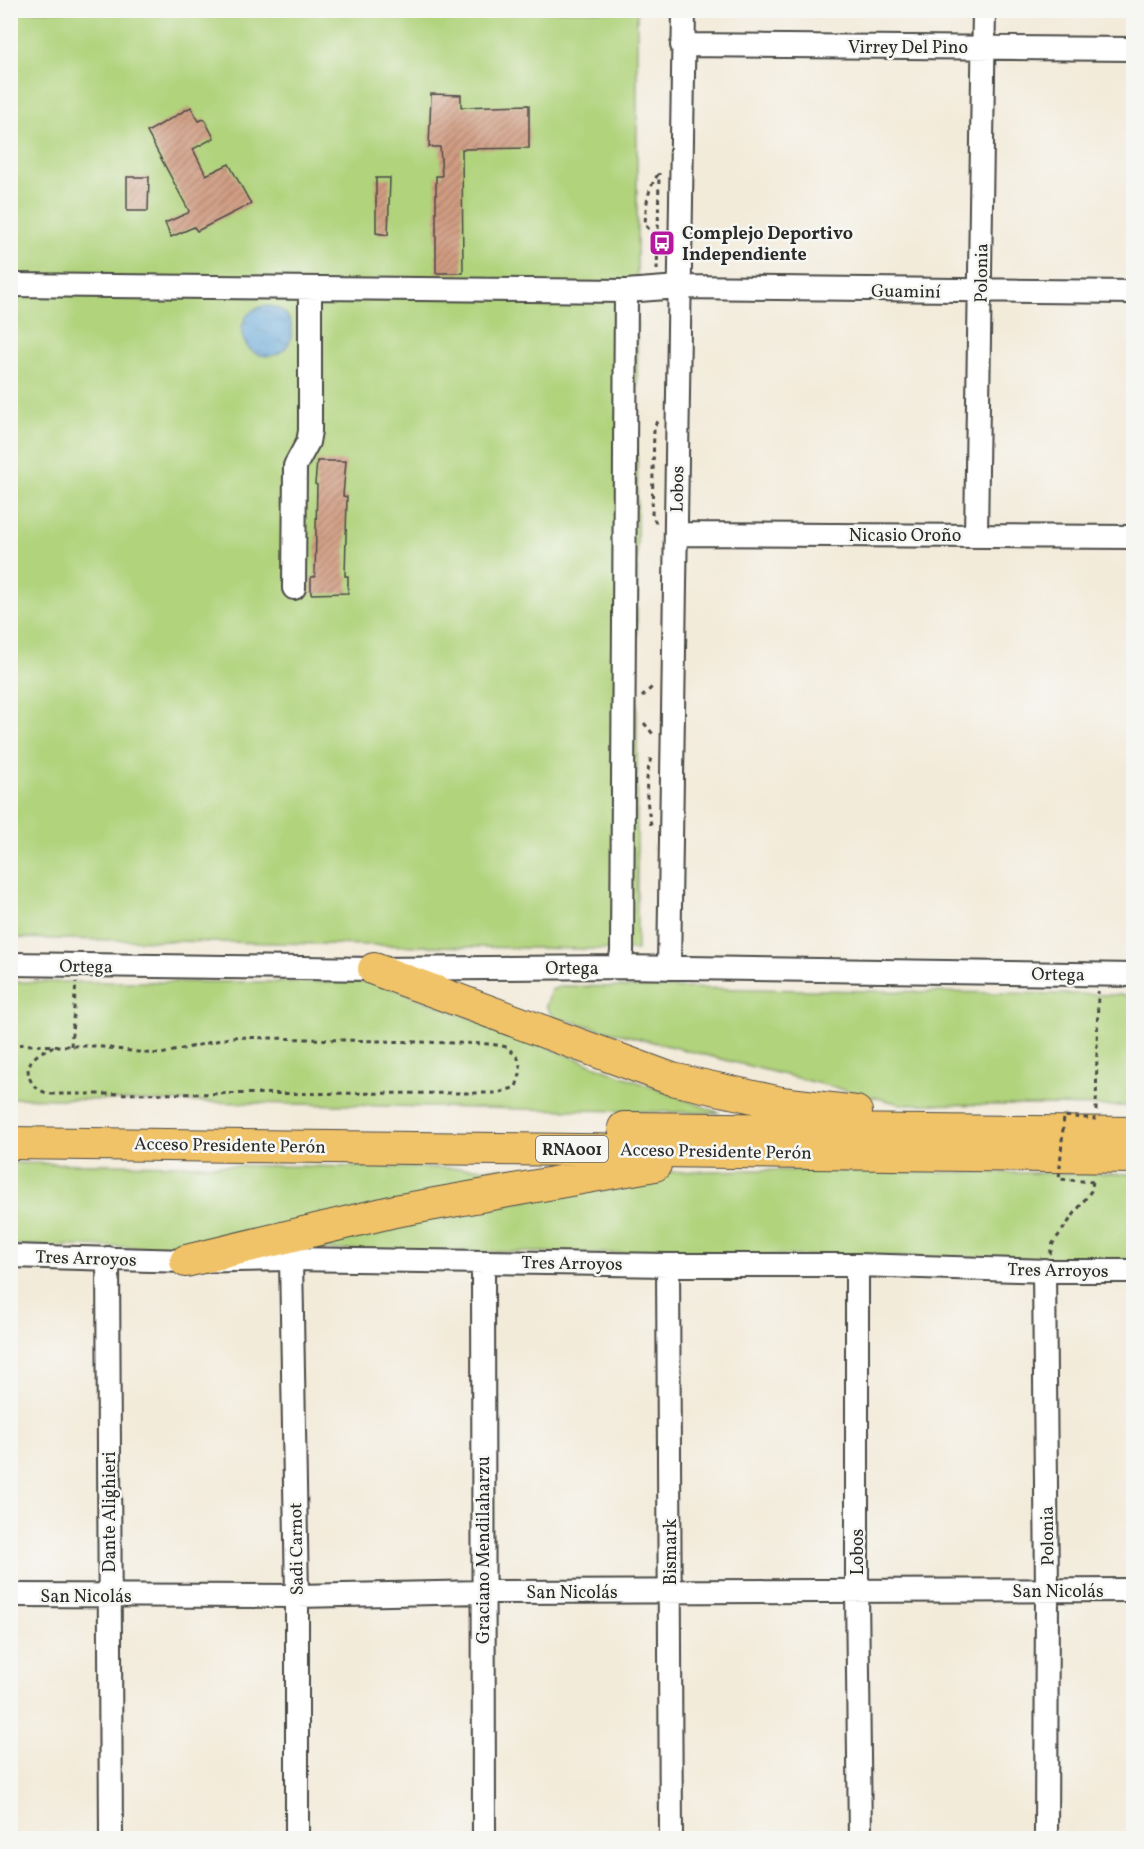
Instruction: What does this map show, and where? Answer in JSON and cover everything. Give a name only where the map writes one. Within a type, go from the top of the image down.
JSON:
[{"type":"highway","points":[[374,969],[672,1079],[739,1095],[825,1110],[994,1119],[1044,1132]]},
{"type":"highway","name":"Acceso Presidente Perón","points":[[10,1122],[1134,1133]]},
{"type":"highway","name":"Acceso Presidente Perón","points":[[10,1143],[1134,1156]]},
{"type":"highway","points":[[186,1262],[395,1211],[649,1165],[677,1162],[747,1162],[840,1152]]},
{"type":"street","name":"Lobos","points":[[669,968],[684,10]]},
{"type":"street","name":"Polonia","points":[[976,535],[984,10]]},
{"type":"street","name":"Virrey Del Pino","points":[[682,45],[1134,49]]},
{"type":"street","name":"Guaminí","points":[[10,285],[626,291],[679,287],[1134,292]]},
{"type":"street","points":[[294,588],[296,466],[308,442],[310,431],[310,288]]},
{"type":"street","points":[[619,968],[622,940],[626,291]]},
{"type":"street","name":"Nicasio Oroño","points":[[676,534],[1134,537]]},
{"type":"street","name":"Ortega","points":[[10,964],[374,969],[669,968],[1134,975]]},
{"type":"street","name":"Tres Arroyos","points":[[10,1256],[186,1262],[291,1259],[668,1265],[857,1265],[1134,1271]]},
{"type":"street","name":"Dante Alighieri","points":[[108,1258],[111,1839]]},
{"type":"street","name":"Sadi Carnot","points":[[291,1259],[297,1596],[297,1839]]},
{"type":"street","name":"Graciano Mendilaharzu","points":[[483,1262],[484,1839]]},
{"type":"street","name":"Bismark","points":[[668,1265],[671,1839]]},
{"type":"street","name":"Lobos","points":[[857,1265],[860,1839]]},
{"type":"street","name":"Polonia","points":[[1046,1839],[1047,1270]]},
{"type":"street","name":"San Nicolás","points":[[10,1595],[110,1597],[483,1592],[1134,1590]]},
{"type":"path","points":[[640,700],[656,683]]},
{"type":"path","points":[[641,718],[655,737]]},
{"type":"path","points":[[651,828],[646,778],[653,746]]},
{"type":"path","points":[[71,1046],[78,966]]},
{"type":"path","points":[[1047,1270],[1053,1243],[1091,1191],[1093,1182],[1059,1179],[1064,1116],[1096,1119],[1098,975]]},
{"type":"path","points":[[10,1044],[95,1046],[160,1054],[232,1037],[462,1042],[507,1047],[518,1058],[521,1071],[516,1087],[498,1093],[58,1094],[44,1092],[36,1087],[29,1078],[27,1069],[32,1059],[55,1046]]},
{"type":"green space","points":[[10,11],[637,11],[637,950],[11,938]]},
{"type":"green space","points":[[11,982],[375,982],[720,1113],[11,1098]]},
{"type":"green space","points":[[562,986],[1133,995],[1133,1106],[901,1104],[553,1017],[546,1006],[551,990]]},
{"type":"green space","points":[[11,1163],[552,1169],[185,1248],[11,1245]]},
{"type":"green space","points":[[753,1170],[1133,1174],[1133,1260],[276,1249],[666,1172]]},
{"type":"water","points":[[267,306],[281,310],[288,317],[292,331],[288,345],[281,352],[267,356],[253,352],[246,345],[242,331],[246,317],[253,310]]},
{"type":"building","points":[[431,94],[461,95],[461,107],[529,105],[529,148],[462,149],[463,273],[436,273],[436,176],[442,176],[440,147],[429,147]]},
{"type":"building","points":[[191,107],[199,121],[204,119],[214,138],[193,149],[206,175],[229,164],[251,204],[197,231],[194,227],[171,237],[165,223],[189,211],[147,132]]},
{"type":"building","points":[[127,177],[149,177],[148,211],[127,211]]},
{"type":"building","points":[[376,178],[390,178],[388,235],[376,233]]},
{"type":"building","points":[[317,461],[346,461],[343,496],[347,497],[345,576],[348,576],[348,593],[311,594],[311,577],[315,577]]},
{"type":"place","name":"Complejo Deportivo Independiente","points":[[662,243]]}]
